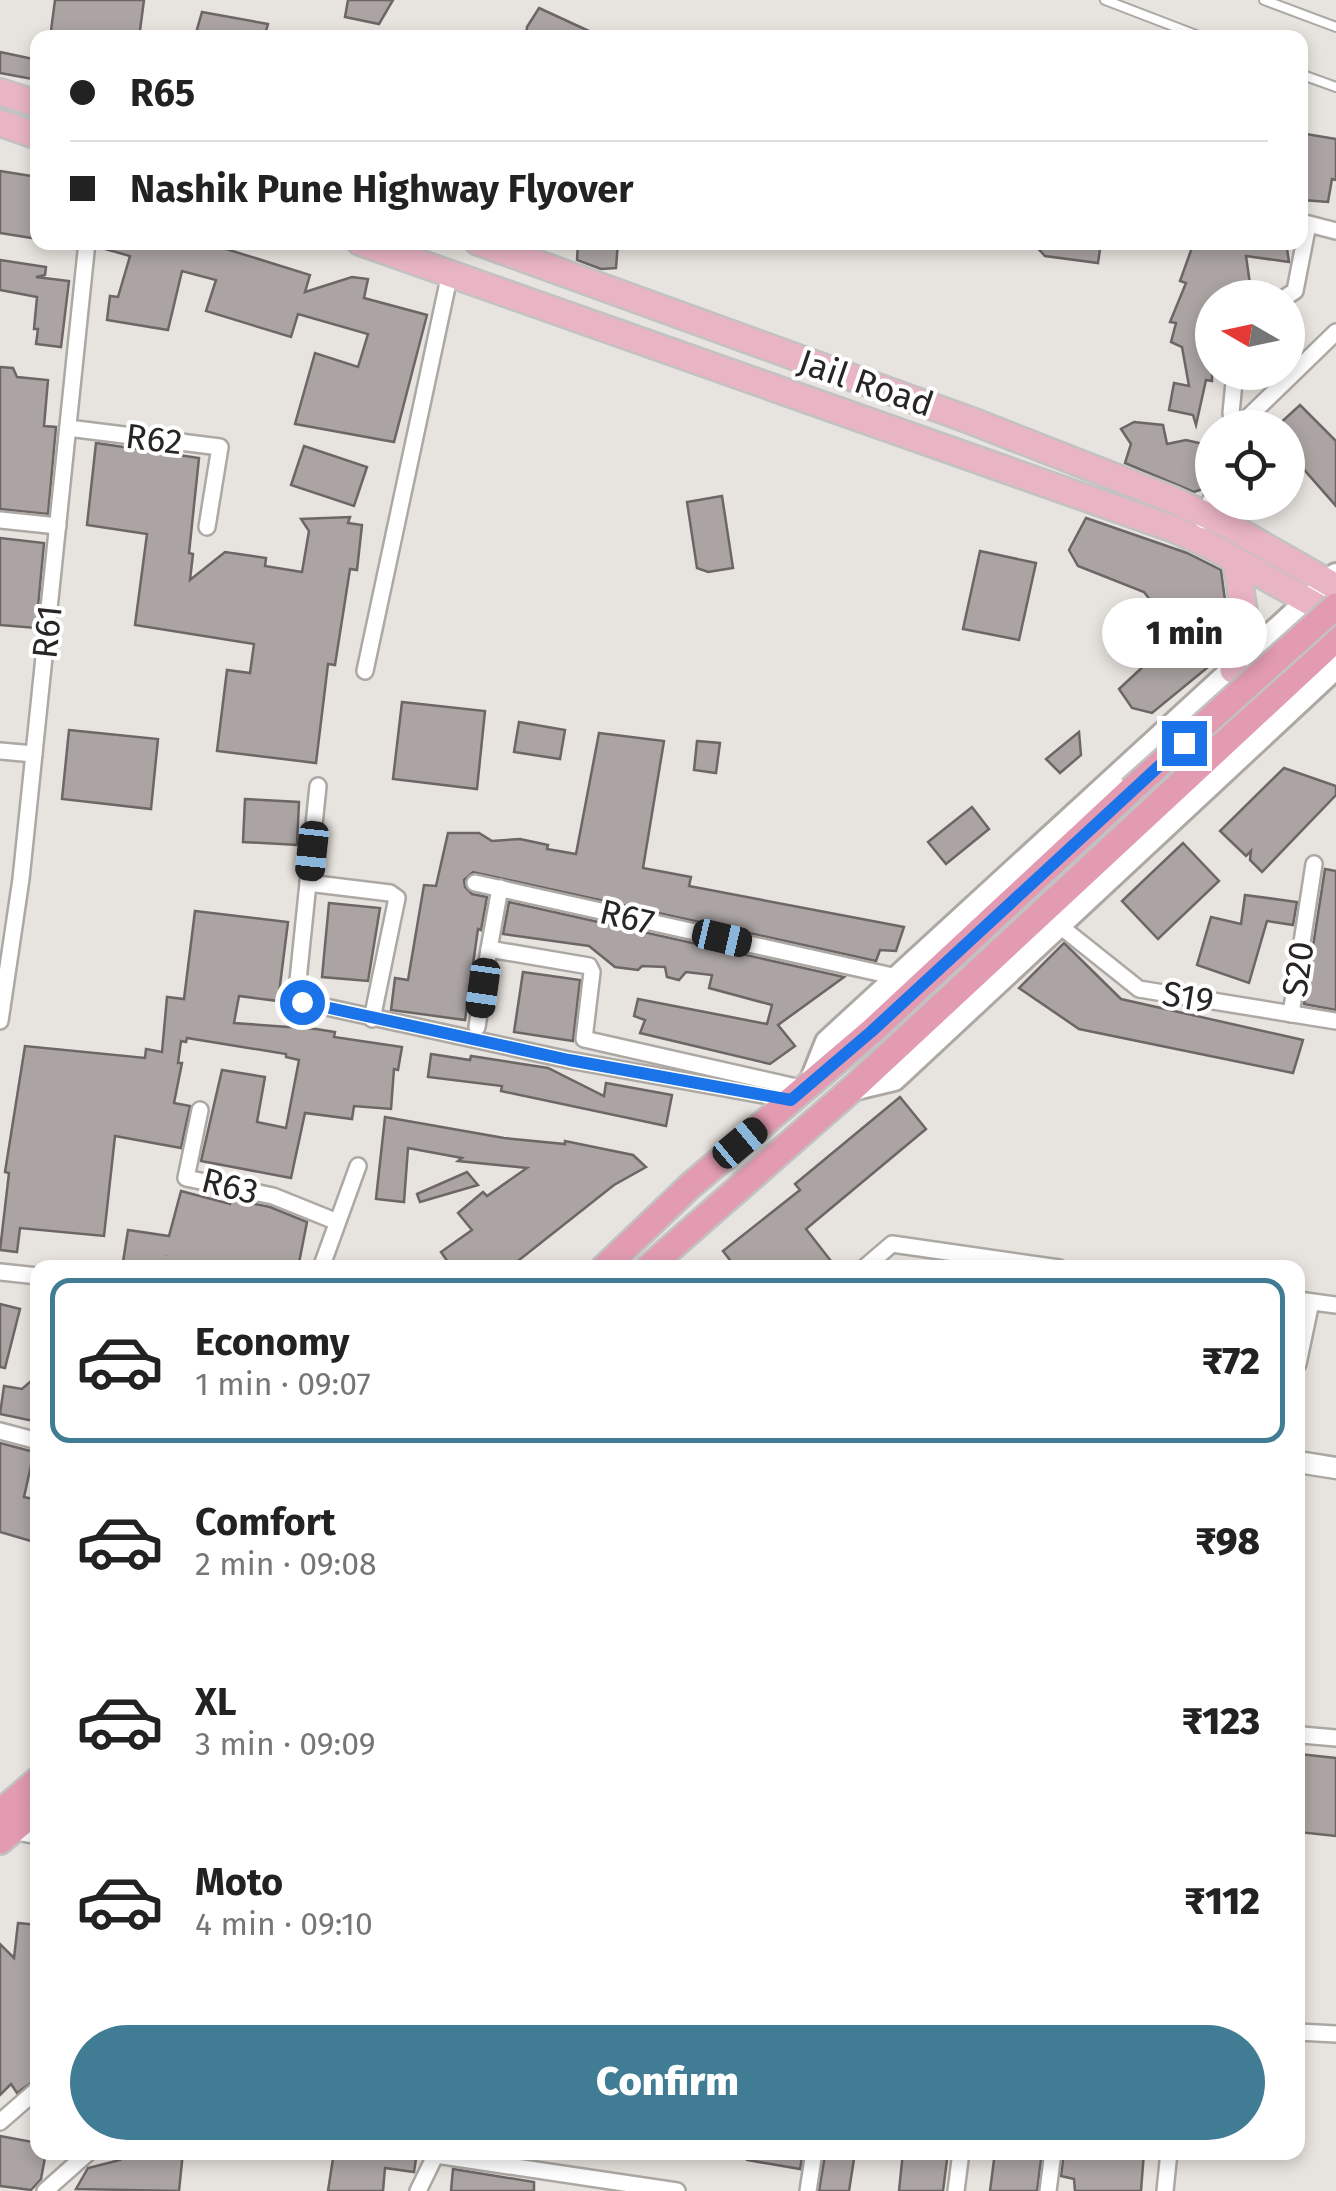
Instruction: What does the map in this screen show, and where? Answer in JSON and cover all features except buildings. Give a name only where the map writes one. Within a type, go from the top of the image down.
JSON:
[{"type":"highway","points":[[612,1260],[690,1186],[872,1031],[1131,790],[1334,588]]},
{"type":"highway","points":[[657,1260],[852,1089],[1336,639]]},
{"type":"highway","points":[[4,1829],[30,1792]]},
{"type":"highway","points":[[4,1829],[30,1814]]},
{"type":"main road","points":[[0,92],[30,101]]},
{"type":"main road","points":[[0,123],[30,133]]},
{"type":"main road","name":"Jail Road","points":[[382,250],[1193,538],[1336,617]]},
{"type":"main road","points":[[500,250],[1195,504]]},
{"type":"main road","points":[[1229,520],[1334,588]]},
{"type":"main road","points":[[1233,670],[1244,612],[1236,560]]},
{"type":"main road","points":[[802,1090],[827,1042],[896,976],[1306,602],[1334,588]]},
{"type":"main road","points":[[852,1089],[894,1079],[1336,667]]},
{"type":"street","points":[[1308,224],[1336,231]]},
{"type":"street","name":"R61","points":[[0,1021],[21,879],[87,250]]},
{"type":"street","points":[[1296,280],[1300,250]]},
{"type":"street","points":[[365,672],[450,274]]},
{"type":"street","points":[[1255,410],[1336,332]]},
{"type":"street","name":"R62","points":[[68,428],[220,447],[207,527]]},
{"type":"street","points":[[0,520],[58,526]]},
{"type":"street","points":[[1193,538],[1208,520]]},
{"type":"street","points":[[0,751],[34,754]]},
{"type":"street","points":[[318,786],[298,998],[308,1005],[580,1061],[802,1090]]},
{"type":"street","name":"S20","points":[[1291,1014],[1314,864]]},
{"type":"street","points":[[308,883],[390,893],[396,898],[372,1019]]},
{"type":"street","name":"R67","points":[[475,883],[896,976]]},
{"type":"street","points":[[478,1027],[500,888]]},
{"type":"street","name":"S19","points":[[1060,926],[1139,989],[1336,1021]]},
{"type":"street","points":[[489,950],[588,966],[592,972],[580,1061]]},
{"type":"street","points":[[584,1040],[802,1090]]},
{"type":"street","name":"R63","points":[[200,1110],[186,1178],[273,1196],[336,1222]]},
{"type":"street","points":[[324,1260],[358,1166]]},
{"type":"street","points":[[873,1260],[892,1244],[1003,1260]]},
{"type":"street","points":[[0,1272],[30,1275]]},
{"type":"street","points":[[1305,1301],[1336,1305]]},
{"type":"street","points":[[0,1430],[30,1438]]},
{"type":"street","points":[[1305,1463],[1336,1468]]},
{"type":"street","points":[[1305,1735],[1336,1738]]},
{"type":"street","points":[[4,1829],[30,1834]]},
{"type":"street","points":[[1305,2032],[1336,2034]]},
{"type":"street","points":[[0,2122],[30,2096]]},
{"type":"street","points":[[45,2191],[81,2160]]},
{"type":"street","points":[[418,2191],[434,2160]]},
{"type":"street","points":[[476,2160],[677,2191]]},
{"type":"street","points":[[808,2191],[813,2160]]},
{"type":"street","points":[[956,2191],[960,2160]]},
{"type":"street","points":[[1048,2191],[1052,2160]]},
{"type":"street","points":[[1165,2191],[1168,2160]]},
{"type":"lane","points":[[1104,0],[1183,30]]},
{"type":"lane","points":[[1264,0],[1336,27]]},
{"type":"lane","points":[[1308,77],[1336,88]]},
{"type":"path","points":[[165,1260],[166,1255]]},
{"type":"route","points":[[302,1002],[569,1060],[791,1100],[872,1031],[1184,743]]}]
